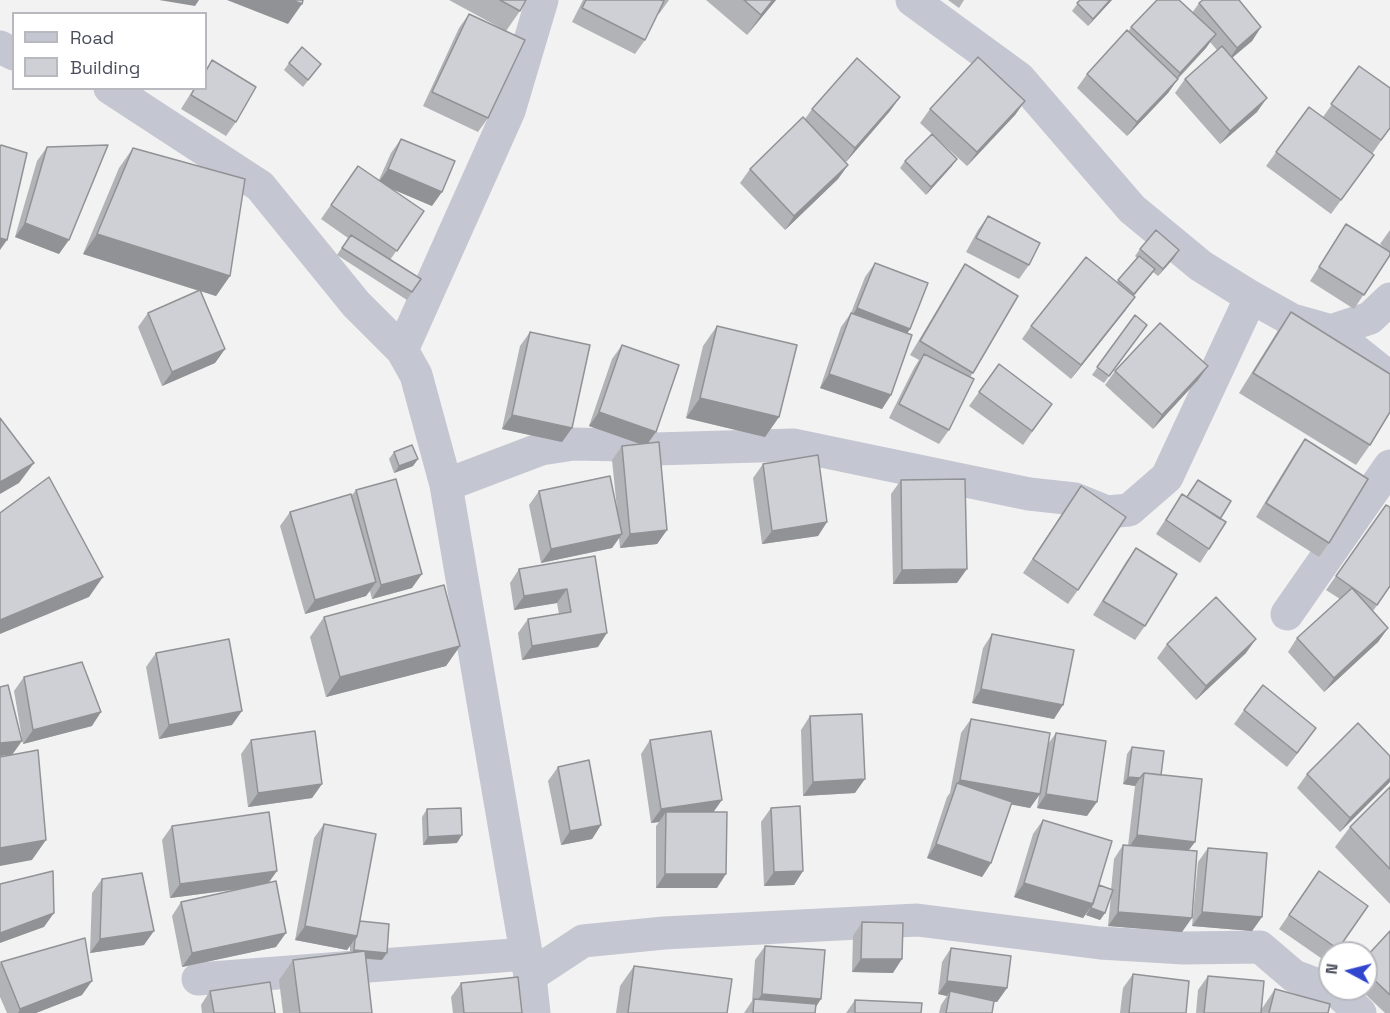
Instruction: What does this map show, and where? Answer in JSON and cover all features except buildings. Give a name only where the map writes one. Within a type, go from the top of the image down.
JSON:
[{"type":"street","points":[[402,350],[509,111],[542,0]]},
{"type":"street","points":[[912,0],[1019,78],[1132,209],[1201,266],[1292,320],[1331,331],[1390,378]]},
{"type":"street","points":[[113,90],[260,186],[356,304],[402,350],[416,375],[446,484],[528,965],[534,1013]]},
{"type":"street","points":[[446,484],[541,449],[574,444],[655,449],[793,445],[1029,494],[1075,499],[1107,512],[1129,510],[1167,477],[1251,297]]},
{"type":"street","points":[[1331,331],[1370,318],[1390,299]]},
{"type":"street","points":[[1287,614],[1390,466]]},
{"type":"street","points":[[198,979],[528,965],[583,941],[676,933],[917,920],[1100,943],[1184,948],[1260,947],[1294,976],[1339,993],[1360,1013]]}]
